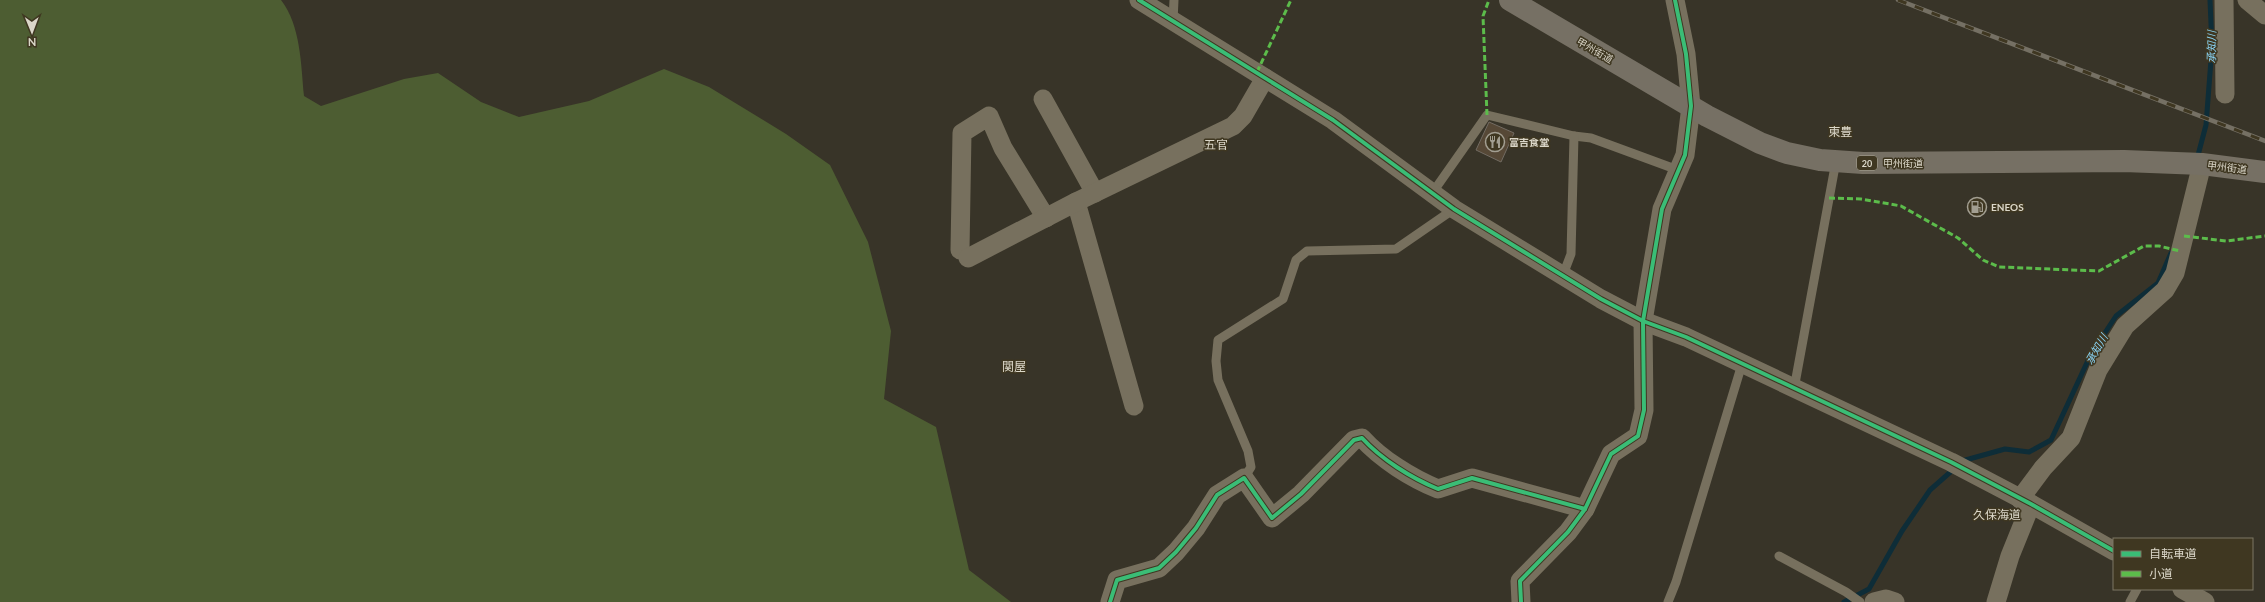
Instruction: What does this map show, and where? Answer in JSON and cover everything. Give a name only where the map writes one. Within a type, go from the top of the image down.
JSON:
[{"type":"highway","name":"甲州街道","points":[[1510,0],[1691,106],[1760,143],[1787,153],[1820,160],[1836,161],[2124,161],[2202,164],[2265,172]]},
{"type":"street","points":[[1139,0],[1333,120],[1433,192],[1454,209],[1601,299],[1644,321],[1686,337],[1958,465],[2026,501],[2113,550]]},
{"type":"street","points":[[1521,602],[1520,581],[1568,532],[1585,508],[1611,454],[1638,436],[1644,410],[1644,321],[1662,209],[1685,155],[1691,106],[1686,54],[1675,0]]},
{"type":"street","points":[[2224,0],[2224,94]]},
{"type":"street","points":[[2247,0],[2265,15]]},
{"type":"street","points":[[1046,218],[1003,148],[989,116],[962,133],[964,254],[1046,218],[1233,126],[1243,116],[1265,78]]},
{"type":"street","points":[[1043,100],[1095,193]]},
{"type":"street","points":[[1996,602],[2026,501],[2043,468],[2071,438],[2098,370],[2125,326],[2165,290],[2175,274],[2202,164]]},
{"type":"street","points":[[1076,202],[1134,406]]},
{"type":"street","points":[[1110,602],[1117,580],[1159,568],[1176,552],[1196,528],[1217,495],[1244,478],[1272,518],[1301,494],[1354,440],[1362,438],[1372,449],[1424,483],[1438,489],[1472,478],[1585,508]]},
{"type":"street","points":[[2184,590],[2206,602]]},
{"type":"street","points":[[1864,601],[1886,599],[1895,602]]},
{"type":"lane","points":[[1173,22],[1174,0]]},
{"type":"lane","points":[[1433,192],[1487,115],[1574,136],[1591,138],[1678,170]]},
{"type":"lane","points":[[1562,275],[1571,254],[1574,136]]},
{"type":"lane","points":[[1794,389],[1836,161]]},
{"type":"lane","points":[[1244,478],[1251,467],[1248,451],[1218,380],[1216,361],[1218,340],[1283,299],[1296,260],[1307,251],[1396,249],[1454,209]]},
{"type":"lane","points":[[1668,602],[1676,582],[1742,364]]},
{"type":"lane","points":[[1780,556],[1864,601]]},
{"type":"lane","points":[[2130,602],[2136,590]]},
{"type":"green space","points":[[0,0],[281,0],[288,10],[293,22],[299,46],[304,96],[321,106],[404,79],[438,73],[481,102],[519,117],[589,101],[664,69],[709,87],[786,134],[830,165],[868,242],[891,331],[884,399],[936,427],[969,570],[1011,602],[0,602]]},
{"type":"building","name":"富吉食堂","points":[[1489,122],[1514,133],[1501,162],[1476,150]]},
{"type":"waterway","name":"承知川","points":[[2197,159],[2206,125],[2212,47],[2210,0]]},
{"type":"waterway","name":"承知川","points":[[1962,461],[2005,449],[2029,452],[2051,440],[2091,354],[2116,316],[2158,283],[2171,253]]},
{"type":"waterway","name":"承知川","points":[[1844,602],[1869,589],[1902,531],[1930,490],[1955,468]]},
{"type":"railway","points":[[1898,0],[2265,141]]},
{"type":"marked path","points":[[1257,72],[1291,0]]},
{"type":"marked path","points":[[1487,115],[1483,16],[1489,0]]},
{"type":"marked path","points":[[1829,198],[1861,199],[1901,206],[1958,238],[1983,260],[1999,267],[2099,271],[2144,246],[2159,246],[2180,251]]},
{"type":"marked path","points":[[2184,236],[2226,241],[2265,236]]},
{"type":"cycle path","points":[[1139,0],[1333,120],[1454,209],[1601,299],[1643,321],[1686,337],[1951,462],[2031,504],[2113,550]]},
{"type":"cycle path","points":[[1521,602],[1520,581],[1568,532],[1585,509],[1611,454],[1638,436],[1644,410],[1643,321],[1662,209],[1685,155],[1691,106],[1686,54],[1675,0]]},
{"type":"cycle path","points":[[1110,602],[1117,580],[1159,568],[1176,552],[1196,528],[1217,495],[1244,478],[1272,518],[1301,494],[1354,440],[1362,438],[1378,453],[1397,467],[1438,489],[1472,478],[1585,509]]},
{"type":"place","name":"富吉食堂","points":[[1495,142]]},
{"type":"place","name":"ENEOS","points":[[1977,207]]},
{"type":"district","name":"東豊","points":[[1840,131]]},
{"type":"district","name":"五官","points":[[1216,144]]},
{"type":"district","name":"関屋","points":[[1014,366]]},
{"type":"district","name":"久保海道","points":[[1997,514]]}]
